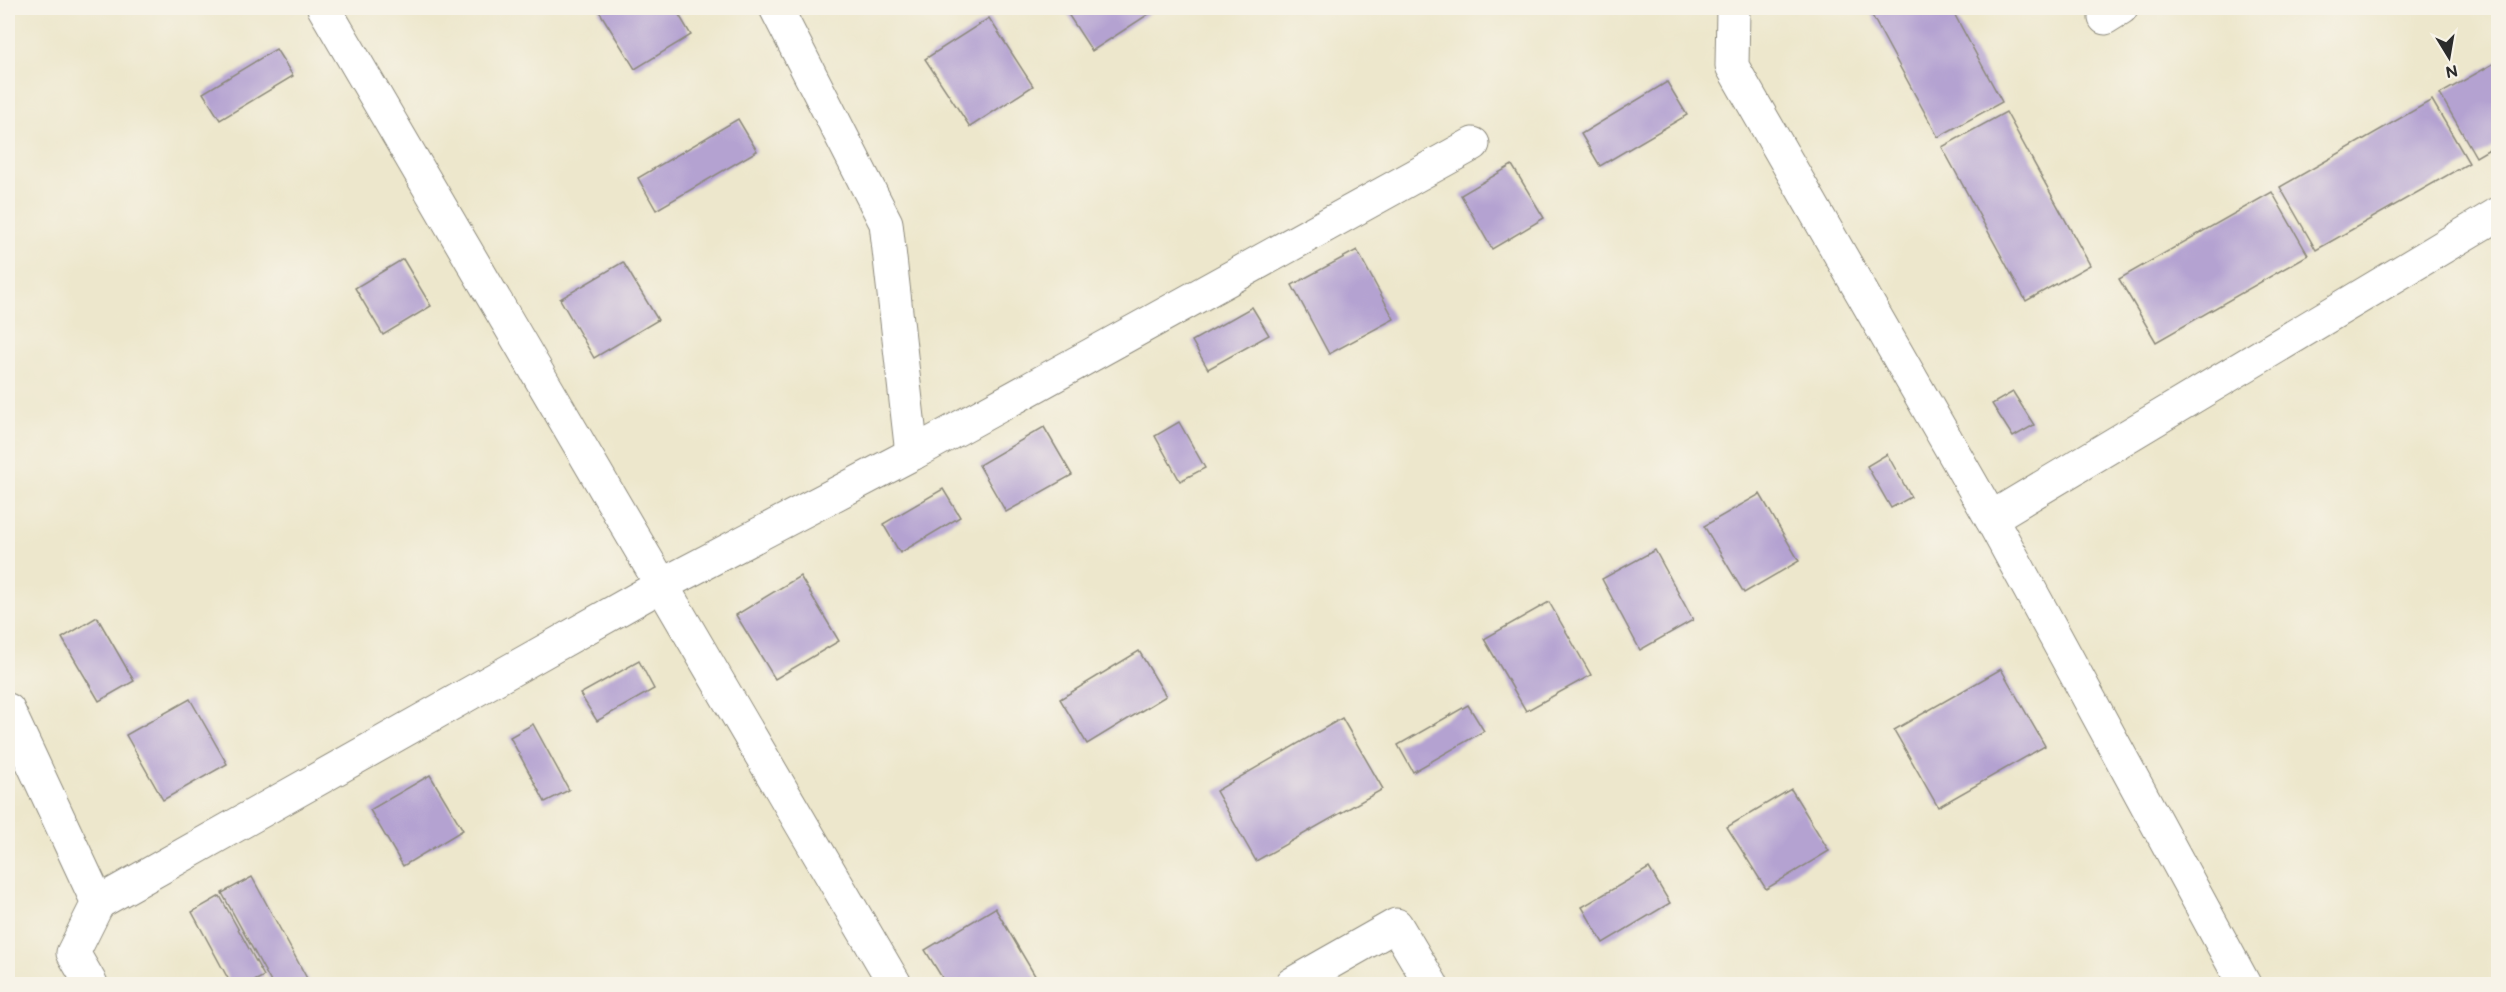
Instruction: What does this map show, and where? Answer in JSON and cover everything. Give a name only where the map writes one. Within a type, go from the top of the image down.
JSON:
[{"type":"street","points":[[324,8],[895,984]]},
{"type":"street","points":[[776,8],[886,224],[912,454]]},
{"type":"street","points":[[1733,8],[1732,66],[1991,519],[2244,984]]},
{"type":"street","points":[[91,984],[73,953],[98,903],[662,585],[912,454],[1473,144]]},
{"type":"street","points":[[1991,519],[2499,214]]},
{"type":"street","points":[[8,710],[98,903]]},
{"type":"street","points":[[1292,984],[1396,925],[1431,984]]},
{"type":"building","points":[[605,8],[675,8],[691,35],[635,69],[599,11]]},
{"type":"building","points":[[1064,8],[1154,8],[1155,10],[1092,51]]},
{"type":"building","points":[[1868,8],[1951,8],[2002,102],[1938,137]]},
{"type":"building","points":[[989,18],[1033,86],[970,127],[925,59]]},
{"type":"building","points":[[276,49],[293,76],[220,120],[203,93]]},
{"type":"building","points":[[2498,61],[2498,144],[2476,157],[2440,94]]},
{"type":"building","points":[[1667,82],[1687,115],[1600,166],[1581,134]]},
{"type":"building","points":[[2432,100],[2469,163],[2316,250],[2280,187]]},
{"type":"building","points":[[2006,112],[2090,265],[2026,301],[1942,147]]},
{"type":"building","points":[[738,119],[757,151],[656,210],[638,178]]},
{"type":"building","points":[[1512,165],[1544,218],[1492,249],[1461,195]]},
{"type":"building","points":[[2272,192],[2308,255],[2156,342],[2119,279]]},
{"type":"building","points":[[1357,250],[1394,319],[1329,354],[1292,285]]},
{"type":"building","points":[[403,259],[431,306],[383,335],[355,288]]},
{"type":"building","points":[[623,262],[658,320],[594,358],[560,299]]},
{"type":"building","points":[[1252,307],[1269,335],[1208,369],[1192,341]]},
{"type":"building","points":[[2013,392],[2034,425],[2013,437],[1992,404]]},
{"type":"building","points":[[1179,422],[1205,468],[1180,481],[1155,436]]},
{"type":"building","points":[[1044,427],[1072,475],[1006,512],[979,465]]},
{"type":"building","points":[[1887,454],[1911,497],[1891,508],[1867,466]]},
{"type":"building","points":[[943,489],[960,517],[900,553],[883,524]]},
{"type":"building","points":[[1760,494],[1799,561],[1744,593],[1704,526]]},
{"type":"building","points":[[1655,550],[1693,620],[1640,650],[1602,579]]},
{"type":"building","points":[[800,576],[839,641],[775,679],[736,615]]},
{"type":"building","points":[[1549,602],[1591,675],[1526,711],[1484,639]]},
{"type":"building","points":[[97,617],[134,681],[99,701],[62,638]]},
{"type":"building","points":[[1139,651],[1166,696],[1087,744],[1060,699]]},
{"type":"building","points":[[639,661],[654,689],[597,721],[580,694]]},
{"type":"building","points":[[2001,669],[2045,746],[1938,807],[1894,730]]},
{"type":"building","points":[[190,699],[227,764],[163,800],[126,735]]},
{"type":"building","points":[[1468,705],[1484,731],[1413,772],[1398,745]]},
{"type":"building","points":[[1342,718],[1383,789],[1256,861],[1216,791]]},
{"type":"building","points":[[533,724],[569,790],[545,802],[510,737]]},
{"type":"building","points":[[430,775],[463,830],[403,866],[370,810]]},
{"type":"building","points":[[1791,789],[1829,851],[1766,889],[1727,827]]},
{"type":"building","points":[[1649,868],[1670,903],[1603,943],[1582,907]]},
{"type":"building","points":[[252,877],[310,984],[272,984],[222,893]]},
{"type":"building","points":[[220,896],[264,976],[249,984],[231,984],[192,912]]},
{"type":"building","points":[[995,908],[1037,979],[1028,984],[946,984],[925,950]]}]
